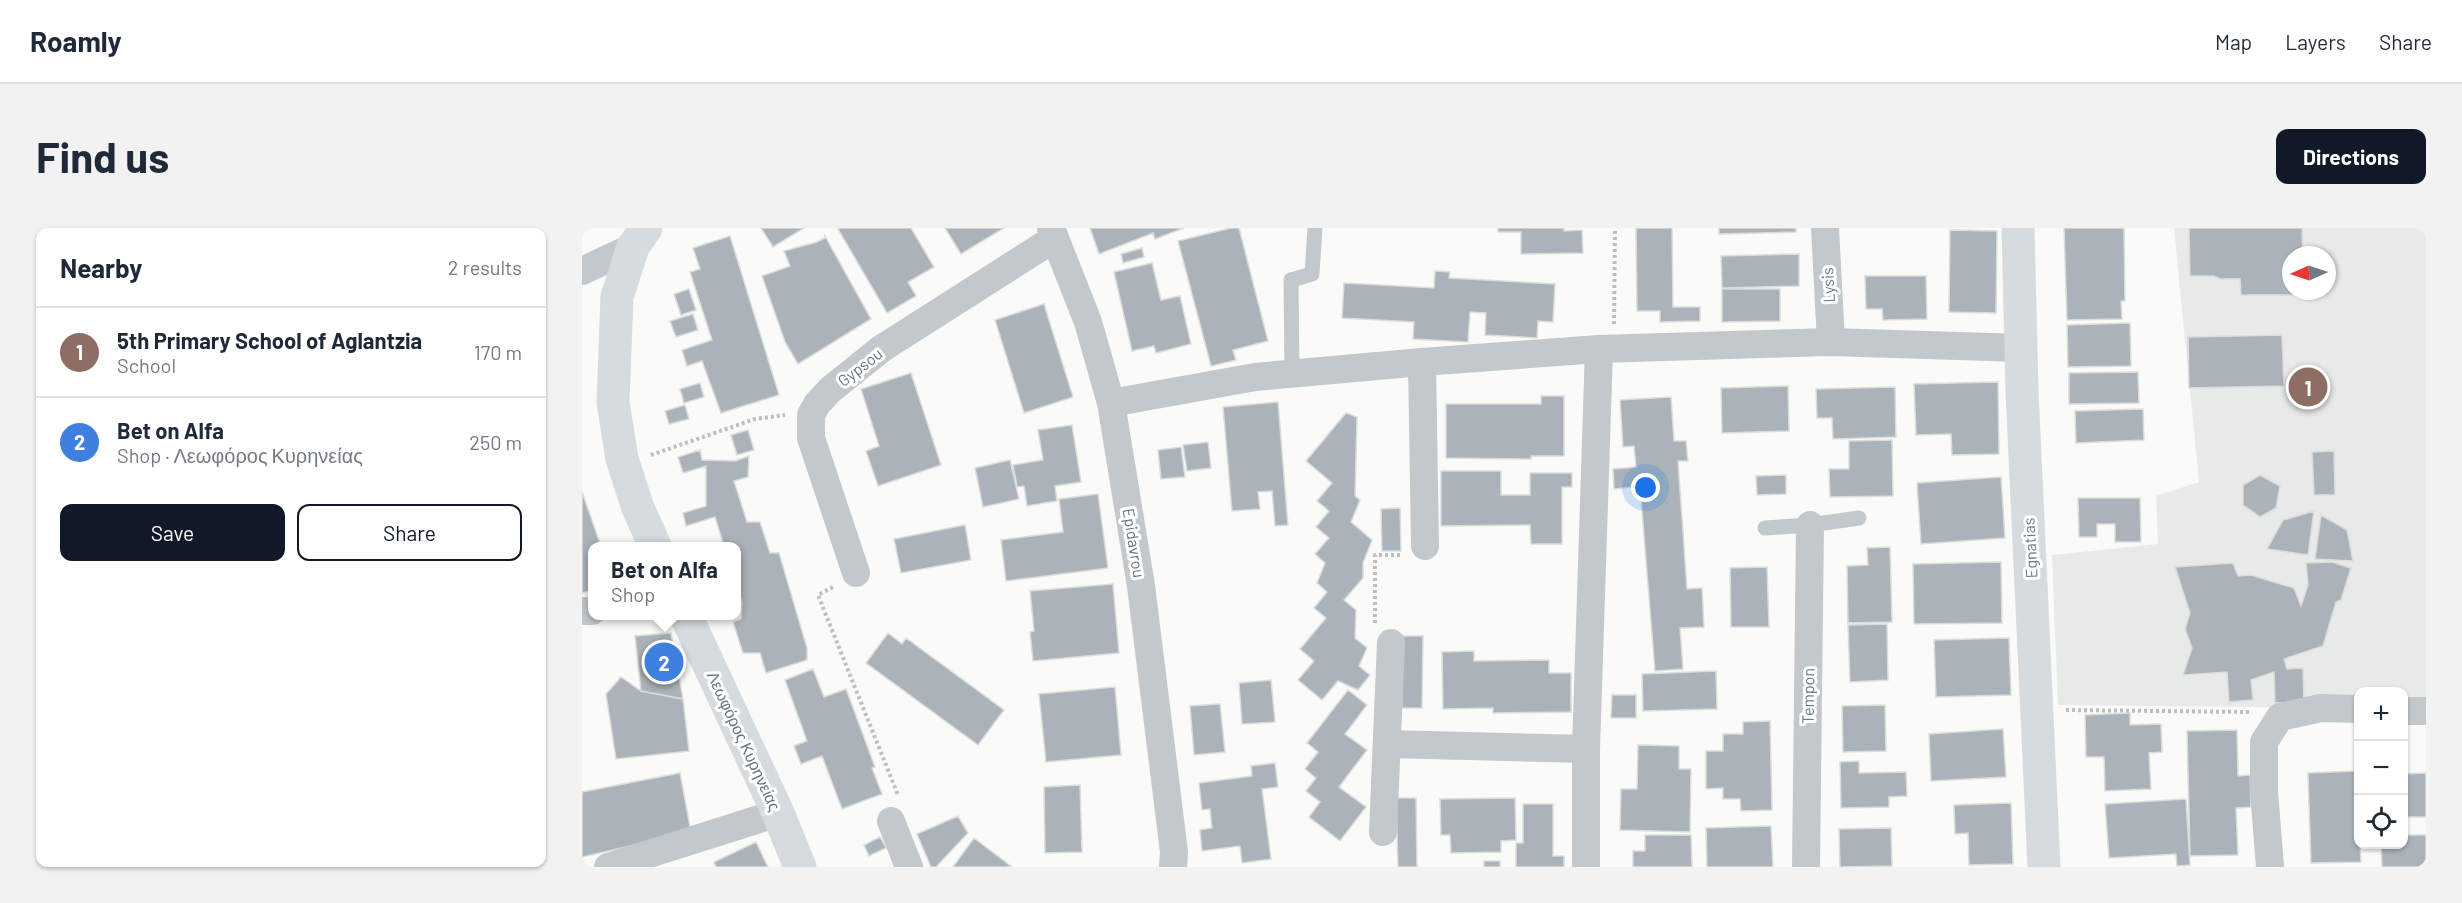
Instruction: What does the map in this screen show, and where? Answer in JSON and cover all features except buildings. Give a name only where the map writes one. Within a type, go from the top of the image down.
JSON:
[{"type":"street","name":"Lysis","points":[[1825,228],[1832,342]]},
{"type":"street","name":"Egnatias","points":[[2018,228],[2022,391],[2044,867]]},
{"type":"street","name":"Epidavrou","points":[[1053,233],[1088,322],[1111,403],[1141,586],[1173,841],[1173,867]]},
{"type":"street","name":"Gypsou","points":[[813,412],[830,390],[880,349],[1053,233]]},
{"type":"street","points":[[582,271],[639,238]]},
{"type":"street","points":[[639,238],[617,297],[613,402],[622,459],[638,508],[653,542]]},
{"type":"street","points":[[1111,403],[1255,377],[1606,349],[1832,342],[2022,348]]},
{"type":"street","points":[[1586,867],[1586,749],[1606,349]]},
{"type":"street","points":[[1422,362],[1425,546]]},
{"type":"street","points":[[813,412],[810,424],[816,457],[856,573]]},
{"type":"street","name":"Tempon","points":[[1806,867],[1810,525]]},
{"type":"street","name":"Λεωφόρος Κυρηνείας","points":[[688,620],[778,813],[800,867]]},
{"type":"street","points":[[1383,832],[1391,643]]},
{"type":"street","points":[[2270,867],[2264,791],[2264,742],[2280,717],[2321,708],[2354,710]]},
{"type":"street","points":[[2408,711],[2426,711]]},
{"type":"street","points":[[1388,744],[1586,749]]},
{"type":"street","points":[[608,867],[778,813]]},
{"type":"street","points":[[891,821],[909,867]]},
{"type":"lane","points":[[1292,374],[1291,280],[1312,274],[1315,228]]},
{"type":"lane","points":[[1765,528],[1859,518]]},
{"type":"path","points":[[1606,349],[1615,228]]},
{"type":"path","points":[[650,455],[755,419],[813,412]]},
{"type":"path","points":[[1391,643],[1375,633],[1375,555],[1417,555],[1425,546]]},
{"type":"path","points":[[856,573],[818,595],[899,796],[891,821]]},
{"type":"path","points":[[2038,711],[2138,709],[2240,712],[2280,717]]},
{"type":"shaded area","points":[[2174,228],[2426,228],[2426,709],[2408,709],[2408,687],[2354,687],[2354,708],[2058,705],[2052,555],[2158,544],[2156,496],[2199,482]]},
{"type":"place","name":"5th Primary School of Aglantzia","points":[[2308,387]]},
{"type":"place","name":"Bet on Alfa","points":[[664,662]]}]
